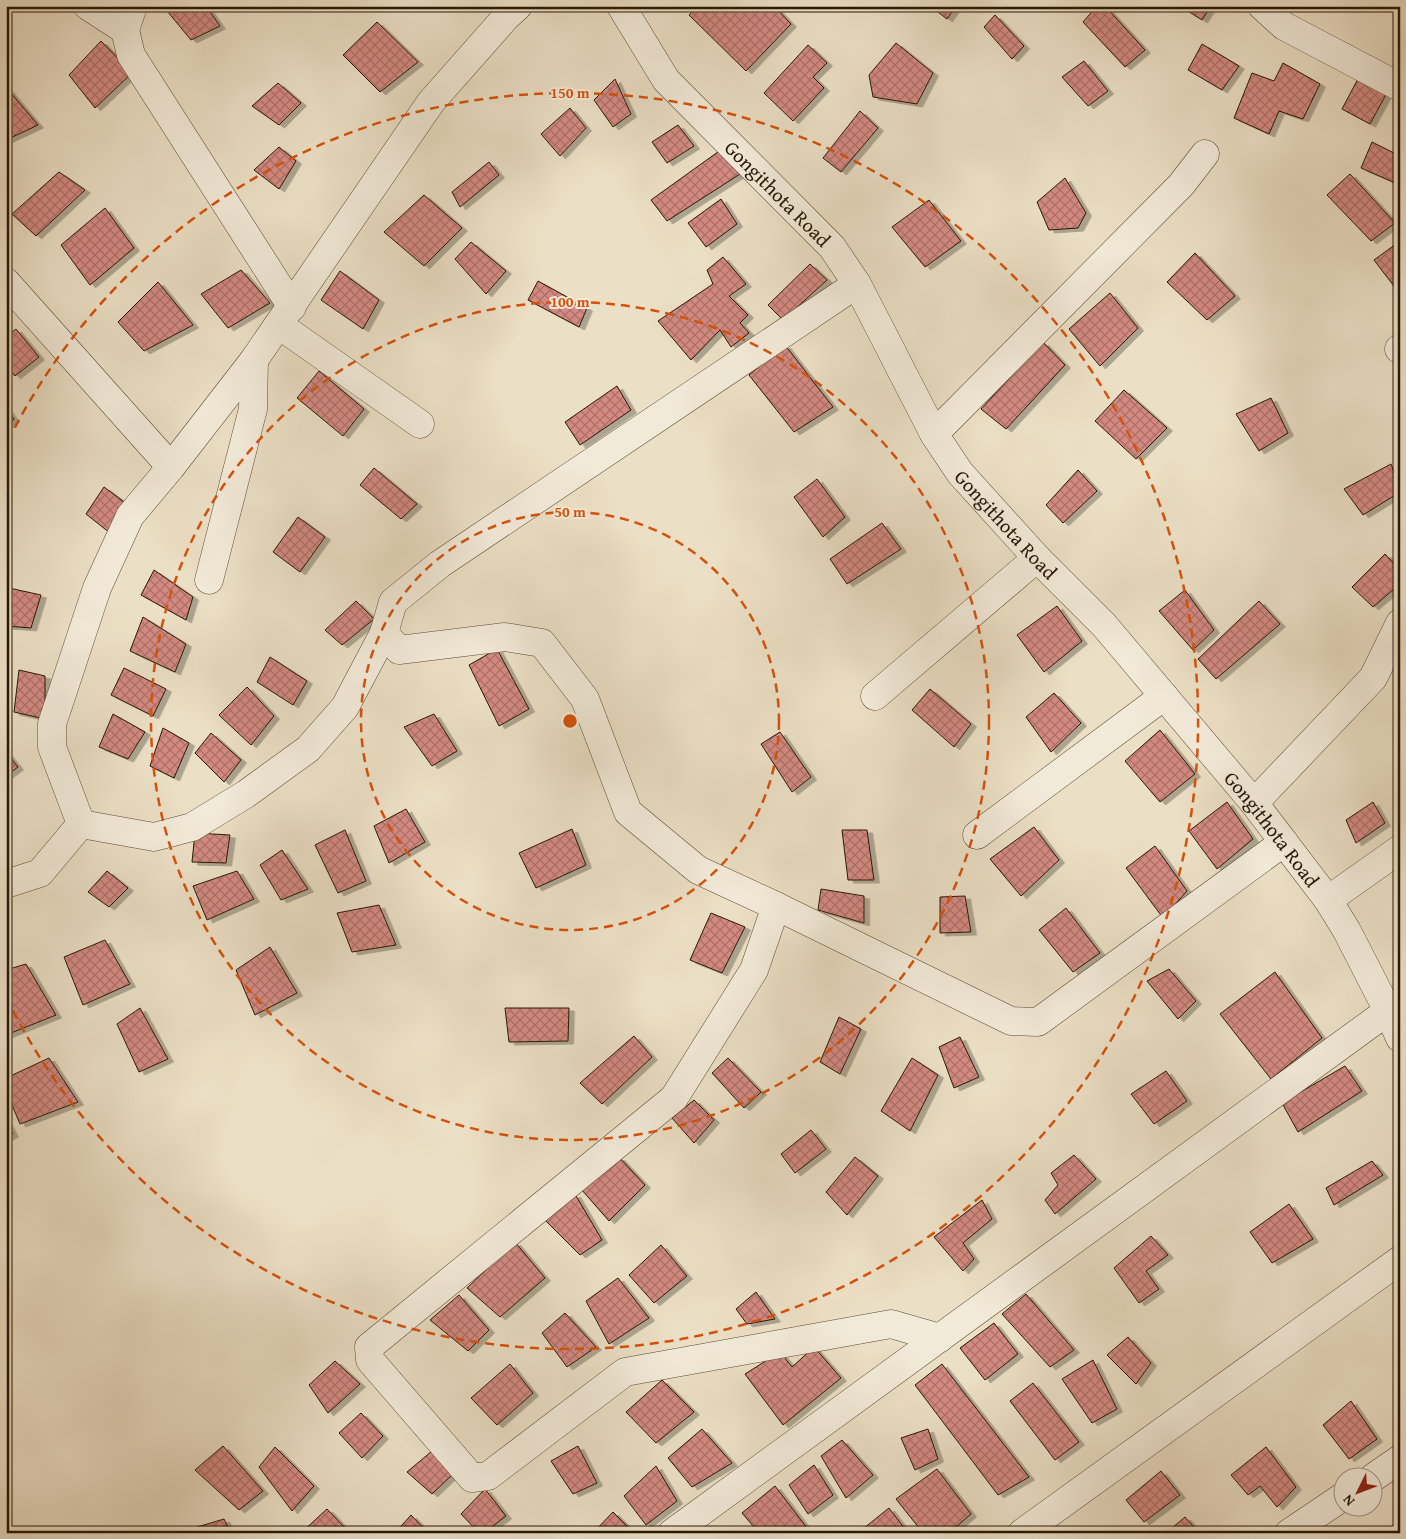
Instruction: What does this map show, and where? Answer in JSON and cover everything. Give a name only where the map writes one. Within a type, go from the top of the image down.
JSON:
[{"type":"street","points":[[88,6],[129,18],[131,55],[285,316],[420,424]]},
{"type":"street","points":[[81,824],[52,747],[52,724],[97,588],[130,516],[254,360],[430,102],[518,6]]},
{"type":"street","name":"Gongithota Road","points":[[621,6],[666,80],[832,247],[857,284],[934,434],[960,473],[1037,558],[1104,625],[1254,803],[1328,900],[1347,931],[1400,1038]]},
{"type":"street","points":[[1262,6],[1284,26],[1400,87]]},
{"type":"street","points":[[934,434],[1181,185],[1205,154]]},
{"type":"street","points":[[6,282],[171,466]]},
{"type":"street","points":[[81,824],[154,837],[192,827],[246,794],[308,749],[346,707],[384,633],[393,602],[440,564],[857,284]]},
{"type":"street","points":[[209,580],[253,408],[254,360]]},
{"type":"street","points":[[875,696],[1037,558]]},
{"type":"street","points":[[1254,803],[1373,678],[1400,623]]},
{"type":"street","points":[[384,633],[399,650],[505,637],[542,642],[585,699],[628,812],[698,870],[1011,1021],[1038,1022],[1284,842]]},
{"type":"street","points":[[977,835],[1164,696]]},
{"type":"street","points":[[6,884],[40,873],[81,824]]},
{"type":"street","points":[[1328,900],[1400,849]]},
{"type":"street","points":[[776,906],[754,970],[674,1098],[369,1347],[370,1360],[472,1478],[488,1476],[625,1372],[891,1324],[940,1338]]},
{"type":"street","points":[[672,1533],[1388,1011]]},
{"type":"street","points":[[1022,1533],[1400,1260]]},
{"type":"street","points":[[1384,1470],[1400,1460]]},
{"type":"street","points":[[1289,1533],[1334,1503]]},
{"type":"building","points":[[163,6],[206,6],[220,26],[191,40]]},
{"type":"building","points":[[698,6],[774,6],[791,24],[746,71],[689,15]]},
{"type":"building","points":[[930,6],[956,6],[947,19]]},
{"type":"building","points":[[1097,6],[1105,6],[1145,50],[1125,67],[1083,22]]},
{"type":"building","points":[[1180,6],[1211,6],[1202,20]]},
{"type":"building","points":[[995,15],[1024,46],[1012,59],[984,27]]},
{"type":"building","points":[[377,22],[418,62],[380,92],[343,55]]},
{"type":"building","points":[[101,41],[132,73],[95,108],[69,75]]},
{"type":"building","points":[[896,43],[933,73],[917,104],[873,97],[869,75]]},
{"type":"building","points":[[1202,44],[1239,66],[1222,90],[1188,70]]},
{"type":"building","points":[[808,45],[827,63],[813,77],[824,88],[793,121],[764,93]]},
{"type":"building","points":[[1084,61],[1108,91],[1088,106],[1062,77]]},
{"type":"building","points":[[1283,63],[1320,84],[1303,119],[1279,111],[1269,134],[1234,118],[1252,73],[1274,81]]},
{"type":"building","points":[[1360,75],[1389,89],[1370,124],[1342,109]]},
{"type":"building","points":[[615,79],[631,114],[613,127],[594,100]]},
{"type":"building","points":[[278,83],[301,103],[279,125],[252,106]]},
{"type":"building","points":[[6,87],[38,125],[6,140]]},
{"type":"building","points":[[570,108],[586,128],[560,156],[541,134]]},
{"type":"building","points":[[860,111],[878,128],[841,172],[823,158]]},
{"type":"building","points":[[678,125],[694,146],[667,163],[652,142]]},
{"type":"building","points":[[1372,142],[1400,156],[1400,185],[1361,168]]},
{"type":"building","points":[[279,147],[296,161],[279,189],[254,170]]},
{"type":"building","points":[[722,149],[740,174],[667,221],[651,200]]},
{"type":"building","points":[[489,162],[499,175],[460,207],[452,192]]},
{"type":"building","points":[[59,172],[85,190],[36,236],[12,214]]},
{"type":"building","points":[[1350,174],[1395,223],[1371,241],[1327,195]]},
{"type":"building","points":[[1065,178],[1086,213],[1078,228],[1049,230],[1037,202]]},
{"type":"building","points":[[424,195],[462,228],[424,266],[384,232]]},
{"type":"building","points":[[721,199],[737,224],[706,247],[688,223]]},
{"type":"building","points":[[929,200],[961,241],[925,267],[892,227]]},
{"type":"building","points":[[105,208],[134,248],[90,285],[61,245]]},
{"type":"building","points":[[1400,241],[1400,294],[1374,260]]},
{"type":"building","points":[[471,242],[506,271],[486,294],[455,259]]},
{"type":"building","points":[[1195,253],[1235,296],[1207,320],[1167,282]]},
{"type":"building","points":[[723,257],[746,284],[729,296],[748,315],[740,323],[749,333],[731,347],[720,330],[691,360],[658,321],[713,284],[707,270]]},
{"type":"building","points":[[810,264],[827,280],[783,320],[768,305]]},
{"type":"building","points":[[241,270],[270,303],[228,328],[201,294]]},
{"type":"building","points":[[340,271],[379,300],[363,329],[321,300]]},
{"type":"building","points":[[538,281],[587,308],[579,327],[528,300]]},
{"type":"building","points":[[158,282],[193,325],[144,351],[118,322]]},
{"type":"building","points":[[1110,293],[1138,328],[1100,366],[1069,329]]},
{"type":"building","points":[[16,329],[39,357],[15,376],[6,366],[6,337]]},
{"type":"building","points":[[1043,342],[1065,365],[1006,429],[981,409]]},
{"type":"building","points":[[785,345],[833,407],[794,432],[749,375]]},
{"type":"building","points":[[319,371],[364,409],[343,436],[297,398]]},
{"type":"building","points":[[617,386],[631,410],[580,445],[565,422]]},
{"type":"building","points":[[1124,390],[1167,428],[1136,459],[1095,421]]},
{"type":"building","points":[[1271,398],[1288,433],[1259,451],[1236,414]]},
{"type":"building","points":[[6,408],[14,419],[6,426]]},
{"type":"building","points":[[1391,464],[1400,492],[1363,515],[1344,489]]},
{"type":"building","points":[[374,468],[417,504],[401,519],[360,485]]},
{"type":"building","points":[[1078,470],[1097,491],[1063,523],[1046,505]]},
{"type":"building","points":[[817,479],[845,517],[823,537],[794,497]]},
{"type":"building","points":[[104,487],[128,505],[110,533],[86,514]]},
{"type":"building","points":[[298,517],[325,537],[300,572],[273,552]]},
{"type":"building","points":[[882,523],[901,549],[847,584],[830,559]]},
{"type":"building","points":[[1385,554],[1400,570],[1400,584],[1373,607],[1352,587]]},
{"type":"building","points":[[154,570],[193,597],[186,620],[141,595]]},
{"type":"building","points":[[9,588],[41,595],[31,628],[6,626],[6,602]]},
{"type":"building","points":[[1185,590],[1214,630],[1193,650],[1159,611]]},
{"type":"building","points":[[356,601],[374,619],[342,645],[325,630]]},
{"type":"building","points":[[1259,601],[1280,624],[1216,679],[1198,659]]},
{"type":"building","points":[[1057,606],[1082,641],[1044,672],[1017,635]]},
{"type":"building","points":[[143,617],[186,644],[175,672],[130,651]]},
{"type":"building","points":[[497,649],[529,709],[499,726],[469,665]]},
{"type":"building","points":[[270,657],[307,681],[293,705],[257,682]]},
{"type":"building","points":[[124,668],[166,689],[153,716],[111,695]]},
{"type":"building","points":[[19,670],[45,676],[45,719],[14,712]]},
{"type":"building","points":[[247,687],[274,716],[251,745],[219,715]]},
{"type":"building","points":[[930,689],[971,724],[954,747],[912,710]]},
{"type":"building","points":[[1054,693],[1081,723],[1051,752],[1026,717]]},
{"type":"building","points":[[113,714],[145,732],[128,759],[99,747]]},
{"type":"building","points":[[434,714],[457,751],[432,766],[404,727]]},
{"type":"building","points":[[163,728],[189,743],[174,778],[150,766]]},
{"type":"building","points":[[1160,730],[1195,774],[1160,802],[1125,761]]},
{"type":"building","points":[[780,732],[811,777],[792,792],[761,744]]},
{"type":"building","points":[[211,733],[241,760],[224,782],[195,753]]},
{"type":"building","points":[[6,752],[18,767],[6,776]]},
{"type":"building","points":[[1227,802],[1253,839],[1217,869],[1189,831]]},
{"type":"building","points":[[1373,802],[1385,823],[1356,843],[1346,820]]},
{"type":"building","points":[[406,809],[425,842],[389,863],[374,826]]},
{"type":"building","points":[[1034,827],[1059,860],[1021,896],[990,859]]},
{"type":"building","points":[[572,829],[586,865],[536,888],[519,853]]},
{"type":"building","points":[[345,830],[366,881],[338,893],[315,845]]},
{"type":"building","points":[[842,830],[867,830],[874,880],[848,880]]},
{"type":"building","points":[[195,833],[230,835],[226,863],[192,862]]},
{"type":"building","points":[[1155,846],[1187,891],[1163,918],[1126,868]]},
{"type":"building","points":[[282,850],[308,889],[281,900],[260,865]]},
{"type":"building","points":[[107,871],[128,888],[109,907],[88,892]]},
{"type":"building","points":[[237,871],[254,899],[207,920],[193,886]]},
{"type":"building","points":[[821,889],[864,896],[864,923],[818,910]]},
{"type":"building","points":[[965,896],[971,932],[940,933],[940,897]]},
{"type":"building","points":[[379,905],[396,945],[352,952],[337,913]]},
{"type":"building","points":[[1066,908],[1100,953],[1073,972],[1039,930]]},
{"type":"building","points":[[711,913],[745,927],[722,973],[690,960]]},
{"type":"building","points":[[105,940],[130,984],[83,1005],[64,957]]},
{"type":"building","points":[[270,947],[297,993],[255,1015],[236,970]]},
{"type":"building","points":[[26,964],[56,1015],[6,1035],[6,970]]},
{"type":"building","points":[[1169,969],[1196,1001],[1178,1019],[1147,981]]},
{"type":"building","points":[[1275,972],[1322,1038],[1271,1079],[1220,1014]]},
{"type":"building","points":[[140,1008],[168,1059],[139,1072],[117,1024]]},
{"type":"building","points":[[505,1008],[569,1008],[568,1041],[509,1042]]},
{"type":"building","points":[[839,1017],[861,1029],[840,1074],[820,1062]]},
{"type":"building","points":[[634,1036],[652,1057],[602,1104],[580,1083]]},
{"type":"building","points":[[960,1037],[979,1077],[954,1088],[939,1047]]},
{"type":"building","points":[[49,1058],[78,1102],[20,1124],[6,1091],[6,1078]]},
{"type":"building","points":[[728,1058],[761,1092],[744,1108],[712,1073]]},
{"type":"building","points":[[912,1058],[938,1075],[910,1131],[881,1111]]},
{"type":"building","points":[[1345,1066],[1362,1091],[1298,1132],[1282,1103]]},
{"type":"building","points":[[1166,1071],[1187,1101],[1154,1124],[1131,1094]]},
{"type":"building","points":[[694,1100],[714,1120],[694,1143],[672,1118]]},
{"type":"building","points":[[6,1121],[13,1134],[6,1138]]},
{"type":"building","points":[[811,1130],[826,1149],[795,1173],[781,1154]]},
{"type":"building","points":[[1074,1155],[1096,1179],[1055,1214],[1045,1200],[1058,1185],[1051,1173]]},
{"type":"building","points":[[619,1157],[645,1185],[609,1221],[581,1189]]},
{"type":"building","points":[[855,1157],[878,1176],[847,1215],[826,1192]]},
{"type":"building","points":[[1372,1161],[1383,1175],[1334,1205],[1326,1188]]},
{"type":"building","points":[[575,1194],[602,1240],[580,1255],[541,1216]]},
{"type":"building","points":[[982,1200],[992,1219],[963,1243],[974,1259],[963,1271],[934,1237]]},
{"type":"building","points":[[1289,1204],[1313,1239],[1272,1263],[1250,1232]]},
{"type":"building","points":[[1151,1236],[1168,1255],[1146,1271],[1159,1289],[1139,1303],[1114,1268]]},
{"type":"building","points":[[515,1242],[545,1278],[500,1317],[467,1288]]},
{"type":"building","points":[[661,1245],[687,1276],[654,1303],[629,1275]]},
{"type":"building","points":[[618,1278],[649,1318],[609,1344],[586,1301]]},
{"type":"building","points":[[756,1292],[775,1319],[747,1324],[736,1309]]},
{"type":"building","points":[[1026,1294],[1074,1350],[1050,1367],[1002,1314]]},
{"type":"building","points":[[459,1295],[489,1330],[468,1351],[430,1320]]},
{"type":"building","points":[[565,1313],[596,1347],[567,1367],[542,1333]]},
{"type":"building","points":[[994,1323],[1018,1354],[985,1380],[960,1348]]},
{"type":"building","points":[[1128,1337],[1151,1363],[1136,1384],[1107,1355]]},
{"type":"building","points":[[814,1347],[841,1378],[783,1425],[745,1374],[780,1352],[792,1367]]},
{"type":"building","points":[[1093,1360],[1117,1409],[1092,1423],[1062,1379]]},
{"type":"building","points":[[335,1361],[360,1384],[328,1413],[309,1385]]},
{"type":"building","points":[[510,1364],[533,1393],[497,1425],[471,1398]]},
{"type":"building","points":[[942,1364],[1029,1477],[998,1495],[915,1385]]},
{"type":"building","points":[[662,1380],[694,1412],[656,1443],[626,1412]]},
{"type":"building","points":[[1033,1383],[1079,1442],[1055,1460],[1010,1401]]},
{"type":"building","points":[[1351,1401],[1377,1439],[1349,1459],[1323,1425]]},
{"type":"building","points":[[361,1413],[383,1436],[362,1458],[339,1433]]},
{"type":"building","points":[[702,1429],[732,1463],[692,1487],[668,1458]]},
{"type":"building","points":[[928,1429],[938,1459],[915,1470],[901,1438]]},
{"type":"building","points":[[842,1440],[873,1475],[846,1498],[821,1456]]},
{"type":"building","points":[[223,1446],[263,1491],[239,1510],[195,1470]]},
{"type":"building","points":[[578,1446],[597,1483],[573,1494],[551,1461]]},
{"type":"building","points":[[275,1447],[314,1486],[292,1511],[259,1467]]},
{"type":"building","points":[[1266,1447],[1296,1487],[1277,1507],[1260,1486],[1248,1495],[1231,1475]]},
{"type":"building","points":[[432,1451],[453,1474],[432,1494],[407,1472]]},
{"type":"building","points":[[814,1465],[833,1495],[808,1514],[789,1485]]},
{"type":"building","points":[[656,1466],[677,1501],[646,1525],[624,1496]]},
{"type":"building","points":[[937,1469],[971,1514],[949,1533],[923,1533],[896,1499]]},
{"type":"building","points":[[1161,1471],[1180,1495],[1144,1522],[1126,1500]]},
{"type":"building","points":[[775,1486],[807,1528],[801,1533],[759,1533],[742,1513]]},
{"type":"building","points":[[485,1489],[506,1516],[484,1533],[479,1533],[461,1514]]},
{"type":"building","points":[[889,1508],[908,1533],[858,1533]]},
{"type":"building","points":[[327,1509],[346,1529],[342,1533],[301,1533]]},
{"type":"building","points":[[613,1512],[634,1533],[593,1533]]},
{"type":"building","points":[[411,1515],[428,1533],[395,1533]]},
{"type":"building","points":[[1185,1517],[1199,1533],[1166,1533]]},
{"type":"building","points":[[224,1519],[231,1533],[188,1533],[187,1530]]}]
